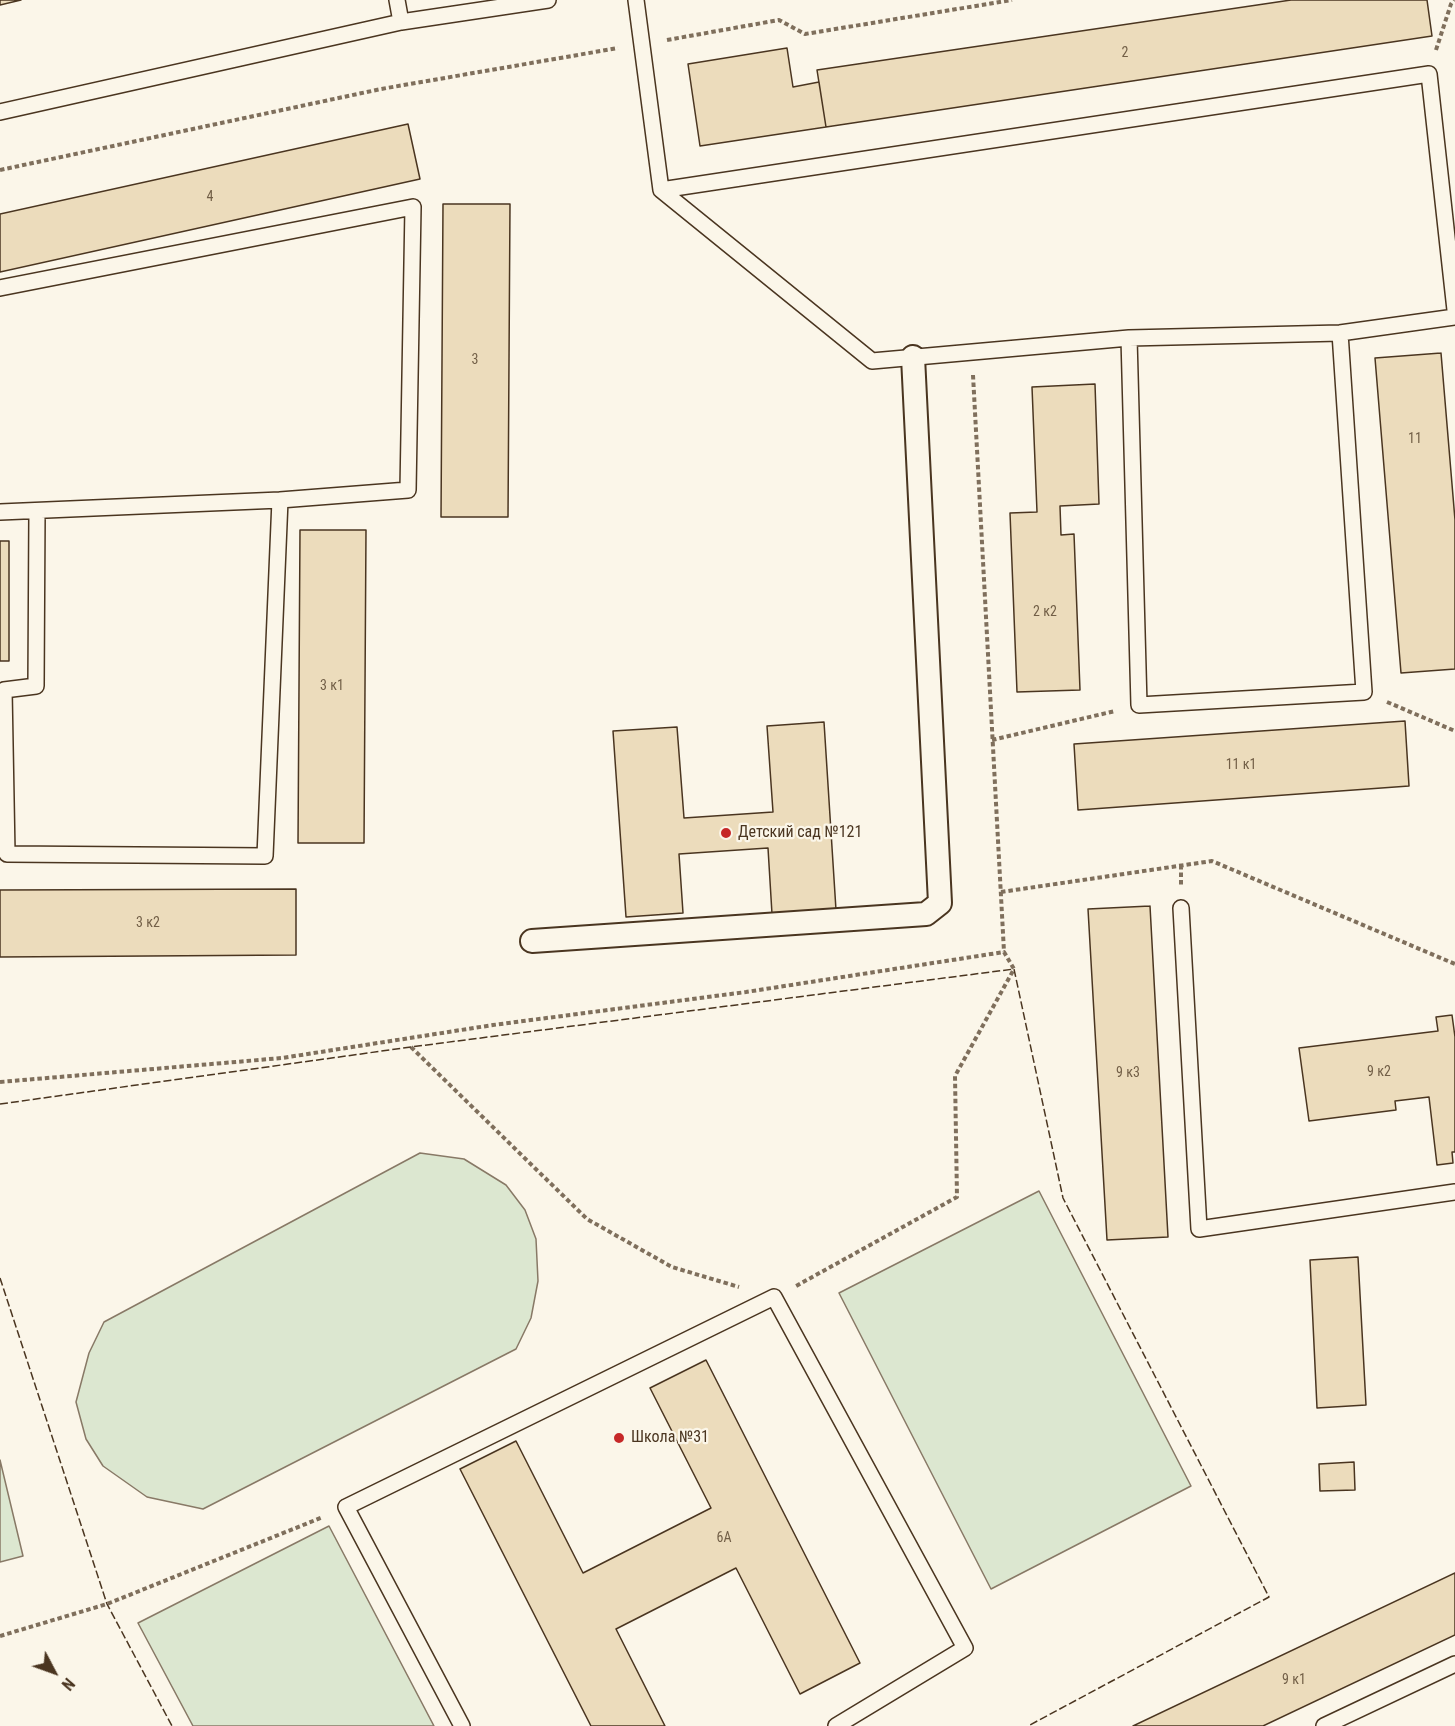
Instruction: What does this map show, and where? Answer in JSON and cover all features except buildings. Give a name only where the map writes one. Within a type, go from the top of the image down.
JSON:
[{"type":"street","points":[[532,941],[926,914],[940,903],[913,357]]},
{"type":"lane","points":[[397,0],[401,22]]},
{"type":"lane","points":[[0,112],[401,22],[546,0]]},
{"type":"lane","points":[[636,0],[661,190],[872,362],[1129,338],[1340,333],[1455,317]]},
{"type":"lane","points":[[661,190],[1429,74],[1455,310]]},
{"type":"lane","points":[[0,288],[413,207],[408,490],[280,500],[0,513]]},
{"type":"lane","points":[[1129,338],[1139,705],[1364,692],[1340,333]]},
{"type":"lane","points":[[37,511],[36,686],[4,690],[7,855],[265,856],[280,500]]},
{"type":"lane","points":[[1181,908],[1198,1229],[1455,1192]]},
{"type":"lane","points":[[462,1726],[346,1507],[774,1297],[964,1648],[836,1726]]},
{"type":"lane","points":[[1324,1726],[1455,1664]]},
{"type":"path","points":[[0,170],[381,88],[779,20],[805,34],[1012,0]]},
{"type":"path","points":[[1429,74],[1454,0]]},
{"type":"path","points":[[411,1047],[587,1219],[672,1267],[774,1297],[957,1197],[955,1076],[1014,969],[1004,952],[971,352]]},
{"type":"path","points":[[1364,692],[1455,731]]},
{"type":"path","points":[[992,740],[1139,705]]},
{"type":"path","points":[[1000,892],[1212,861],[1455,964]]},
{"type":"path","points":[[0,1082],[282,1058],[493,1025],[746,992],[1004,952]]},
{"type":"path","points":[[0,1636],[107,1604],[346,1507]]},
{"type":"green space","points":[[420,1153],[464,1159],[506,1185],[525,1210],[536,1239],[538,1281],[531,1318],[516,1349],[203,1509],[147,1497],[103,1466],[86,1439],[76,1402],[89,1353],[104,1322]]},
{"type":"green space","points":[[1039,1191],[1191,1486],[991,1589],[839,1293]]},
{"type":"green space","points":[[0,1460],[23,1556],[0,1562]]},
{"type":"green space","points":[[329,1526],[434,1726],[193,1726],[138,1623]]},
{"type":"fence","points":[[0,1104],[411,1047],[1014,969],[1063,1198],[1269,1597],[1028,1726]]},
{"type":"fence","points":[[0,1278],[107,1604],[172,1726]]},
{"type":"place","name":"Детский сад №121","points":[[726,833]]},
{"type":"place","name":"Школа №31","points":[[619,1438]]}]
